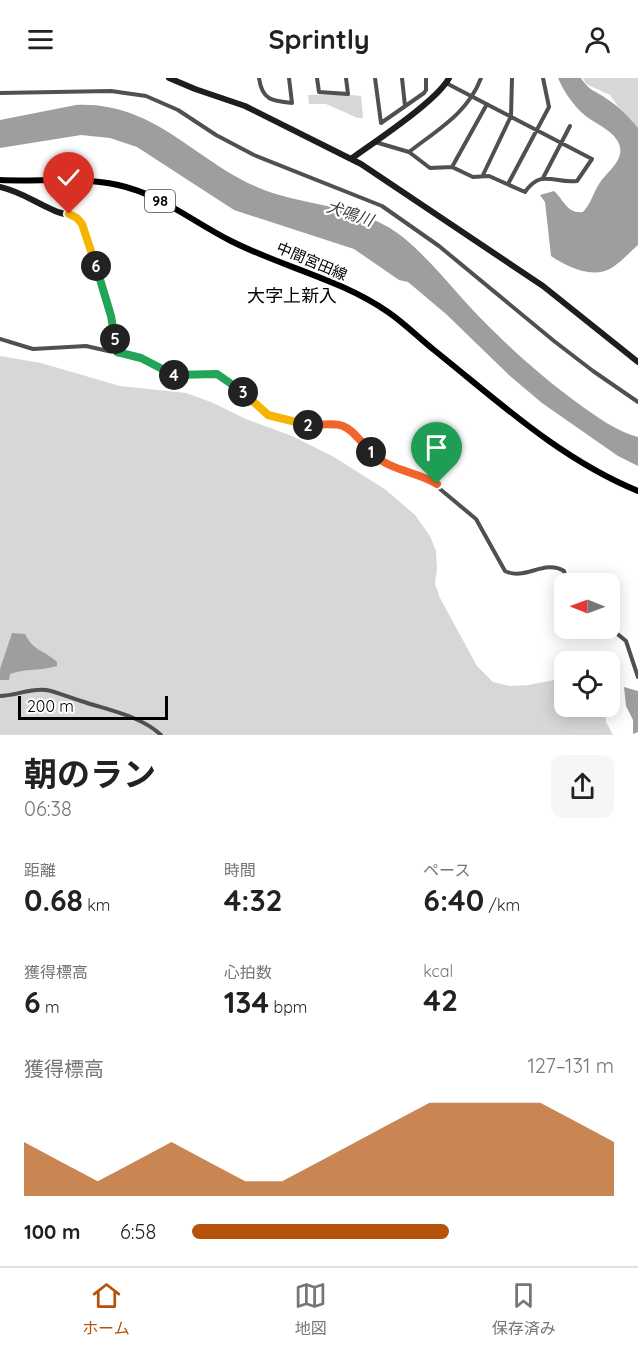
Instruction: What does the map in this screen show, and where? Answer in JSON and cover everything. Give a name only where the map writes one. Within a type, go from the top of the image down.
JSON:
[{"type":"main road","name":"中間宮田線","points":[[0,180],[106,182],[145,193],[233,242],[357,293],[388,313],[557,448],[603,475],[638,491]]},
{"type":"street","points":[[169,78],[245,106],[351,159],[543,286],[638,362]]},
{"type":"street","points":[[259,78],[261,91],[267,98],[292,103],[289,78]]},
{"type":"street","points":[[317,78],[319,92],[348,94],[346,78]]},
{"type":"street","points":[[375,78],[381,123],[426,90],[426,78]]},
{"type":"street","points":[[402,78],[405,106]]},
{"type":"street","points":[[409,152],[461,111],[472,97],[481,78]]},
{"type":"street","points":[[483,176],[511,116],[512,78]]},
{"type":"street","points":[[508,184],[549,107],[543,78]]},
{"type":"street","points":[[351,159],[413,113],[447,80],[472,97],[592,159],[577,181],[543,178],[530,185],[525,192],[489,176],[472,177],[453,167],[430,168],[409,152],[374,142]]},
{"type":"street","points":[[0,93],[111,91],[146,96],[178,110],[216,135],[254,155],[382,206],[439,246],[554,341],[638,402]]},
{"type":"street","points":[[453,167],[487,104]]},
{"type":"street","points":[[543,178],[570,126]]},
{"type":"street","points":[[0,187],[25,195],[56,212],[77,218],[82,224],[111,316],[117,352]]},
{"type":"street","points":[[0,339],[33,349],[86,346],[117,352],[141,358],[176,376],[217,374],[268,415],[306,425],[340,423],[346,425],[380,461],[428,479],[476,519],[505,571],[521,575],[544,567],[553,567],[565,573]]},
{"type":"street","points":[[620,636],[626,641],[638,677]]},
{"type":"street","points":[[0,696],[44,690],[133,718],[148,724],[161,735]]},
{"type":"shaded area","points":[[583,78],[638,78],[638,135],[610,95],[586,84]]},
{"type":"shaded area","points":[[308,95],[361,96],[363,118],[326,104],[309,104]]},
{"type":"shaded area","points":[[0,356],[41,363],[120,386],[186,393],[292,436],[334,457],[386,490],[415,515],[430,536],[436,551],[435,584],[440,598],[477,666],[493,682],[510,686],[554,680],[554,717],[606,717],[613,735],[0,735]]},
{"type":"water","points":[[558,78],[581,78],[590,88],[620,109],[638,128],[638,245],[606,271],[581,270],[551,256],[545,202],[540,195],[554,191],[569,209],[583,212],[620,154],[620,147],[613,135],[574,105]]},
{"type":"water","name":"犬鳴川","points":[[76,105],[106,107],[132,114],[157,125],[225,170],[249,183],[276,194],[359,214],[390,228],[422,254],[483,320],[536,370],[600,419],[638,437],[638,466],[618,456],[542,403],[408,282],[399,280],[354,249],[234,210],[137,147],[110,138],[81,135],[0,148],[0,120]]},
{"type":"water","points":[[12,633],[25,634],[35,647],[57,662],[57,666],[16,672],[10,674],[9,680],[0,680],[0,669]]},
{"type":"water","points":[[624,687],[638,691],[638,732],[633,734],[633,720],[626,706]]},
{"type":"district","name":"大字上新入","points":[[292,295]]},
{"type":"route","points":[[69,214],[77,218],[85,230],[111,316],[117,352],[141,358],[176,376],[217,374],[240,390],[268,415],[277,418],[306,425],[340,423],[346,425],[380,461],[437,484]]}]
